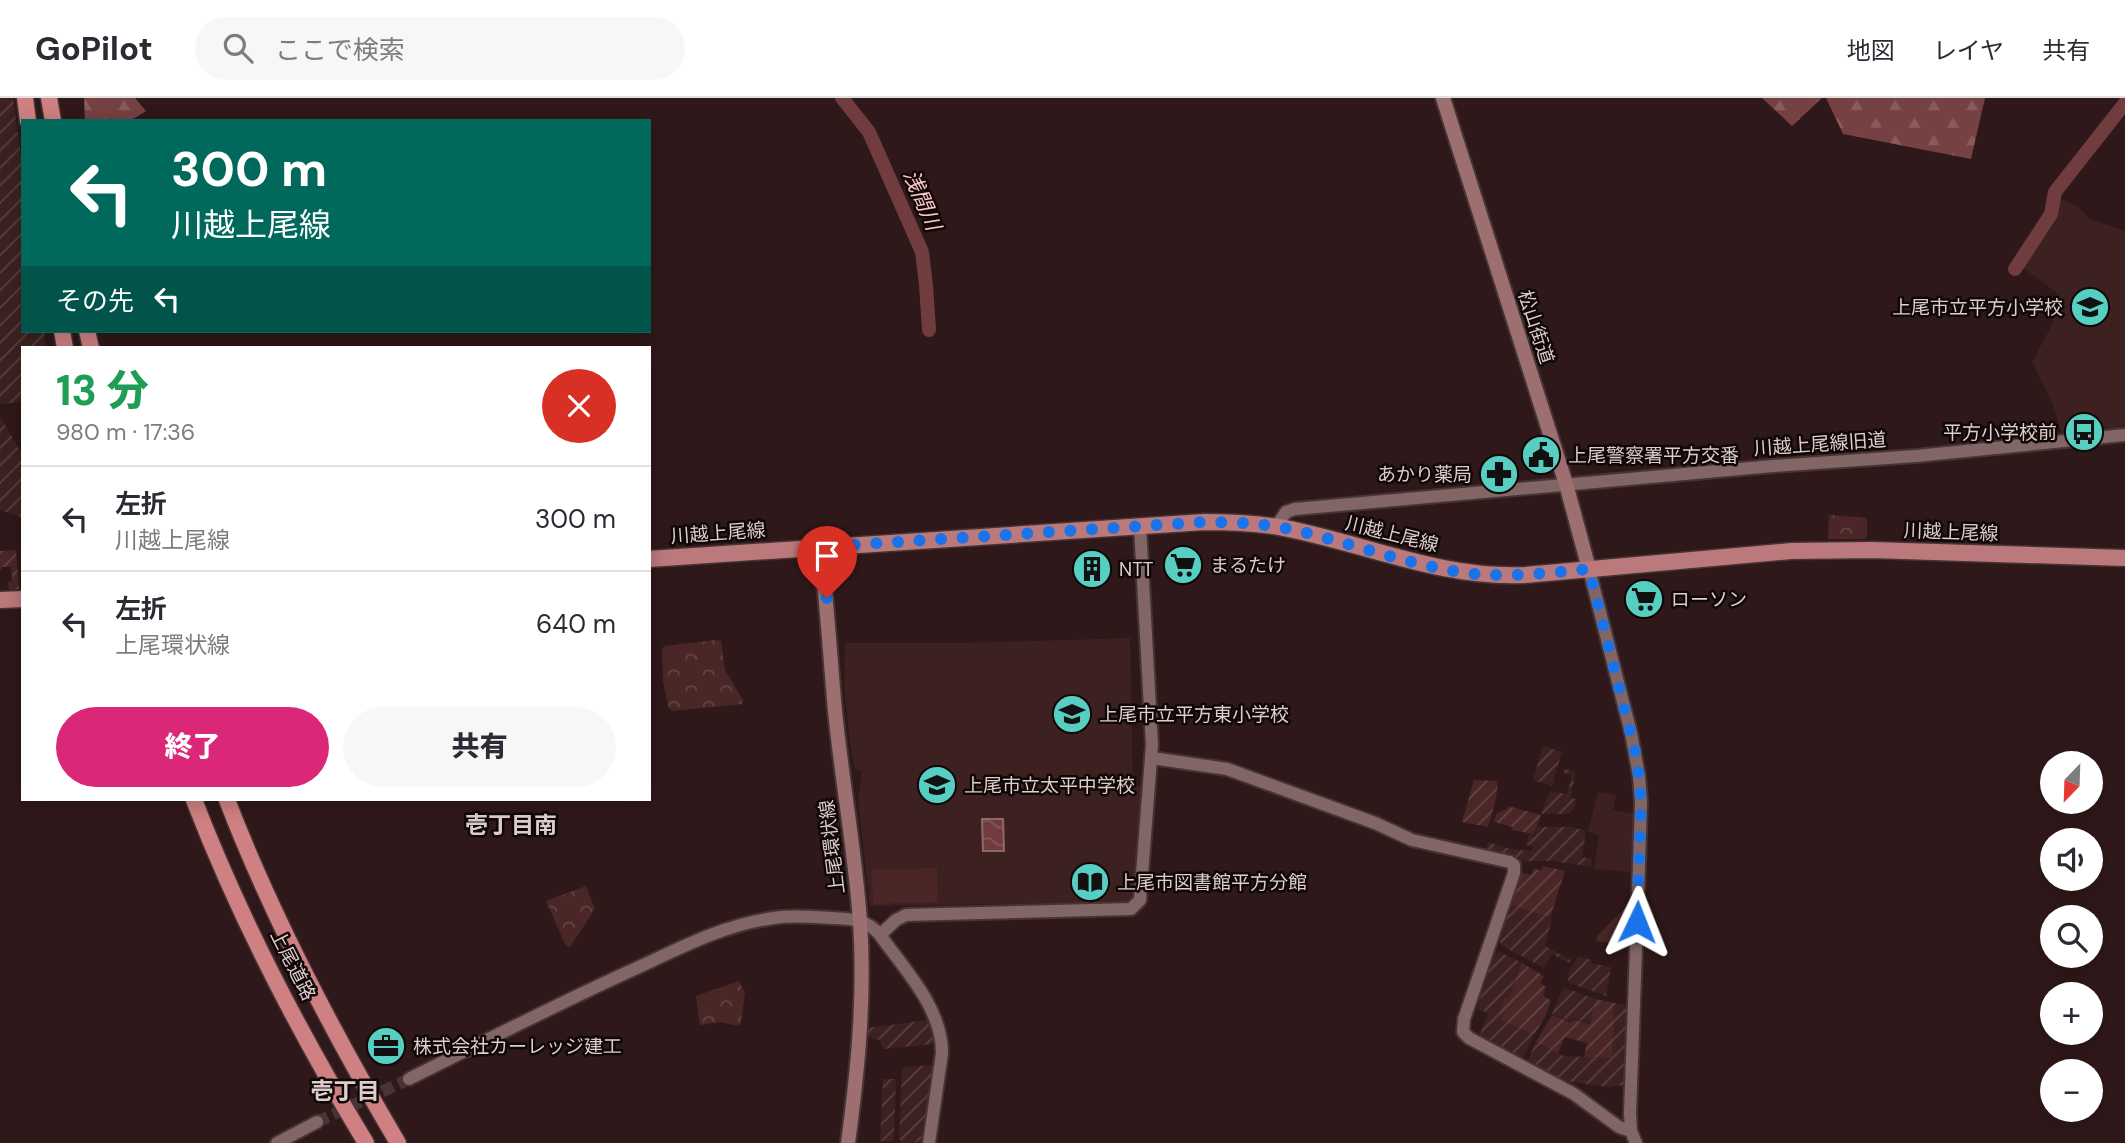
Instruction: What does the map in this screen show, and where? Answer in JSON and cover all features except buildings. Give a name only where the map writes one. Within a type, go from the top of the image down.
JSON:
[{"type":"highway","points":[[25,98],[28,119]]},
{"type":"highway","points":[[49,98],[53,119]]},
{"type":"highway","name":"上尾道路","points":[[194,801],[267,963],[324,1072],[366,1143]]},
{"type":"highway","name":"上尾道路","points":[[227,801],[261,883],[312,986],[349,1059],[398,1143]]},
{"type":"main road","name":"松山街道","points":[[1443,98],[1566,484],[1589,569]]},
{"type":"main road","name":"川越上尾線","points":[[651,559],[1204,522],[1276,527],[1410,562],[1468,573],[1507,576],[1791,551],[1872,550],[2111,560],[2125,558]]},
{"type":"main road","name":"上尾環状線","points":[[820,547],[831,640],[835,712],[860,920],[862,985],[859,1061],[848,1143]]},
{"type":"main road","points":[[0,600],[21,599]]},
{"type":"street","name":"川越上尾線旧道","points":[[1276,527],[1286,512],[1296,509],[1773,466],[1916,456],[2125,435]]},
{"type":"street","points":[[880,935],[896,920],[906,915],[1131,909],[1140,900],[1152,758],[1140,526]]},
{"type":"street","points":[[1589,569],[1631,733],[1639,776],[1631,1082],[1634,1137]]},
{"type":"street","points":[[1152,758],[1231,770],[1375,823],[1412,840],[1514,865],[1514,873],[1464,1019],[1463,1032],[1469,1038],[1574,1094],[1634,1137]]},
{"type":"street","points":[[409,1079],[581,993],[731,928],[774,918],[809,916],[860,920],[874,927],[880,935],[931,1009],[942,1038],[929,1143]]},
{"type":"street","points":[[276,1143],[317,1122]]},
{"type":"shaded area","points":[[0,98],[13,98],[21,157],[21,333],[44,333],[46,346],[21,346],[21,402],[0,404]]},
{"type":"shaded area","name":"上尾市立平方小学校","points":[[2062,199],[2077,206],[2090,219],[2125,231],[2125,429],[2067,436],[2062,434],[2052,402],[2032,362],[2053,323],[2056,292],[2023,268],[2055,216]]},
{"type":"shaded area","points":[[0,416],[21,453],[21,517],[0,510]]},
{"type":"shaded area","points":[[1130,638],[1133,786],[1144,786],[1135,898],[1131,902],[870,906],[858,800],[862,771],[855,769],[844,685],[845,643]]},
{"type":"shaded area","points":[[1543,746],[1562,752],[1552,786],[1533,780]]},
{"type":"shaded area","points":[[1562,768],[1575,772],[1571,798],[1576,799],[1574,810],[1571,810],[1570,814],[1541,814],[1550,791],[1567,794],[1572,775],[1564,773]]},
{"type":"shaded area","points":[[1598,792],[1616,795],[1613,810],[1635,814],[1632,872],[1594,869],[1599,835],[1588,832]]},
{"type":"shaded area","points":[[1537,827],[1572,827],[1586,831],[1582,857],[1592,859],[1591,867],[1553,861],[1524,861],[1484,853],[1488,842],[1511,849],[1532,851],[1533,846],[1526,845],[1529,834],[1535,836]]},
{"type":"shaded area","points":[[1511,905],[1552,919],[1545,946],[1571,960],[1568,963],[1552,954],[1544,968],[1502,946],[1499,940]]},
{"type":"shaded area","points":[[1500,952],[1522,963],[1509,998],[1505,997],[1501,1020],[1534,1035],[1522,1059],[1480,1035],[1488,1013],[1477,1009],[1494,954]]},
{"type":"shaded area","points":[[1578,956],[1591,960],[1591,963],[1611,967],[1606,996],[1569,983],[1567,974]]},
{"type":"shaded area","points":[[1566,988],[1595,999],[1590,1023],[1574,1019],[1570,1021],[1552,1014],[1562,989]]},
{"type":"shaded area","points":[[1614,1003],[1624,1004],[1628,1008],[1624,1085],[1608,1087],[1562,1083],[1526,1064],[1536,1042],[1564,1056],[1611,1058]]},
{"type":"shaded area","points":[[928,1020],[934,1044],[883,1049],[880,1040],[867,1037],[867,1028]]},
{"type":"shaded area","points":[[933,1065],[936,1068],[924,1142],[902,1143],[899,1139],[902,1070],[905,1067]]},
{"type":"shaded area","points":[[883,1079],[896,1079],[894,1139],[891,1142],[880,1141]]},
{"type":"green space","points":[[84,98],[135,98],[146,111],[133,119],[85,119]]},
{"type":"green space","points":[[1762,98],[1822,98],[1792,126]]},
{"type":"green space","points":[[1826,98],[1985,98],[1971,159],[1843,134]]},
{"type":"green space","points":[[1829,515],[1867,518],[1867,536],[1864,539],[1828,539]]},
{"type":"green space","points":[[16,550],[19,589],[9,590],[8,582],[12,581],[11,567],[2,567],[0,570],[0,551]]},
{"type":"green space","points":[[721,641],[725,670],[743,700],[742,704],[672,711],[669,709],[663,682],[664,646]]},
{"type":"green space","points":[[1474,780],[1498,781],[1488,827],[1462,822]]},
{"type":"green space","points":[[1508,806],[1541,815],[1534,834],[1512,830],[1513,827],[1494,822],[1497,813]]},
{"type":"green space","points":[[1543,866],[1565,871],[1550,918],[1511,905],[1522,873],[1531,875],[1534,868],[1541,871]]},
{"type":"green space","points":[[937,868],[938,902],[873,904],[872,870]]},
{"type":"green space","points":[[586,886],[595,909],[570,947],[566,946],[546,901]]},
{"type":"green space","points":[[1631,902],[1630,946],[1596,941],[1598,935]]},
{"type":"green space","points":[[1522,963],[1544,976],[1540,983],[1546,987],[1543,995],[1551,1001],[1534,1035],[1501,1020],[1502,1016],[1499,1014],[1505,997],[1509,998]]},
{"type":"green space","points":[[739,981],[745,993],[741,1023],[738,1026],[720,1022],[700,1025],[696,996]]},
{"type":"green space","points":[[1595,999],[1614,1003],[1612,1058],[1584,1057],[1587,1043],[1565,1037],[1558,1053],[1536,1042],[1552,1015],[1570,1022],[1575,1020],[1590,1024]]},
{"type":"water","points":[[982,819],[1003,819],[1004,851],[983,851]]},
{"type":"waterway","name":"浅間川","points":[[842,98],[869,132],[922,252],[929,330]]},
{"type":"waterway","points":[[2015,269],[2051,214],[2055,192],[2125,103]]},
{"type":"tunnel","points":[[317,1122],[409,1079]]},
{"type":"place","name":"上尾市立平方小学校","points":[[2090,307]]},
{"type":"place","name":"平方小学校前","points":[[2084,432]]},
{"type":"place","name":"上尾警察署平方交番","points":[[1541,455]]},
{"type":"place","name":"あかり薬局","points":[[1499,474]]},
{"type":"place","name":"まるたけ","points":[[1183,565]]},
{"type":"place","name":"NTT","points":[[1092,569]]},
{"type":"place","name":"ローソン","points":[[1644,599]]},
{"type":"place","name":"上尾市立平方東小学校","points":[[1072,714]]},
{"type":"place","name":"上尾市立太平中学校","points":[[937,785]]},
{"type":"place","name":"上尾市図書館平方分館","points":[[1090,882]]},
{"type":"place","name":"株式会社カーレッジ建工","points":[[386,1046]]},
{"type":"district","name":"壱丁目南","points":[[511,825]]},
{"type":"district","name":"壱丁目","points":[[345,1091]]},
{"type":"route","points":[[827,598],[820,547],[1204,522],[1276,527],[1410,562],[1468,573],[1507,576],[1589,569],[1637,759],[1641,802],[1637,922]]}]
